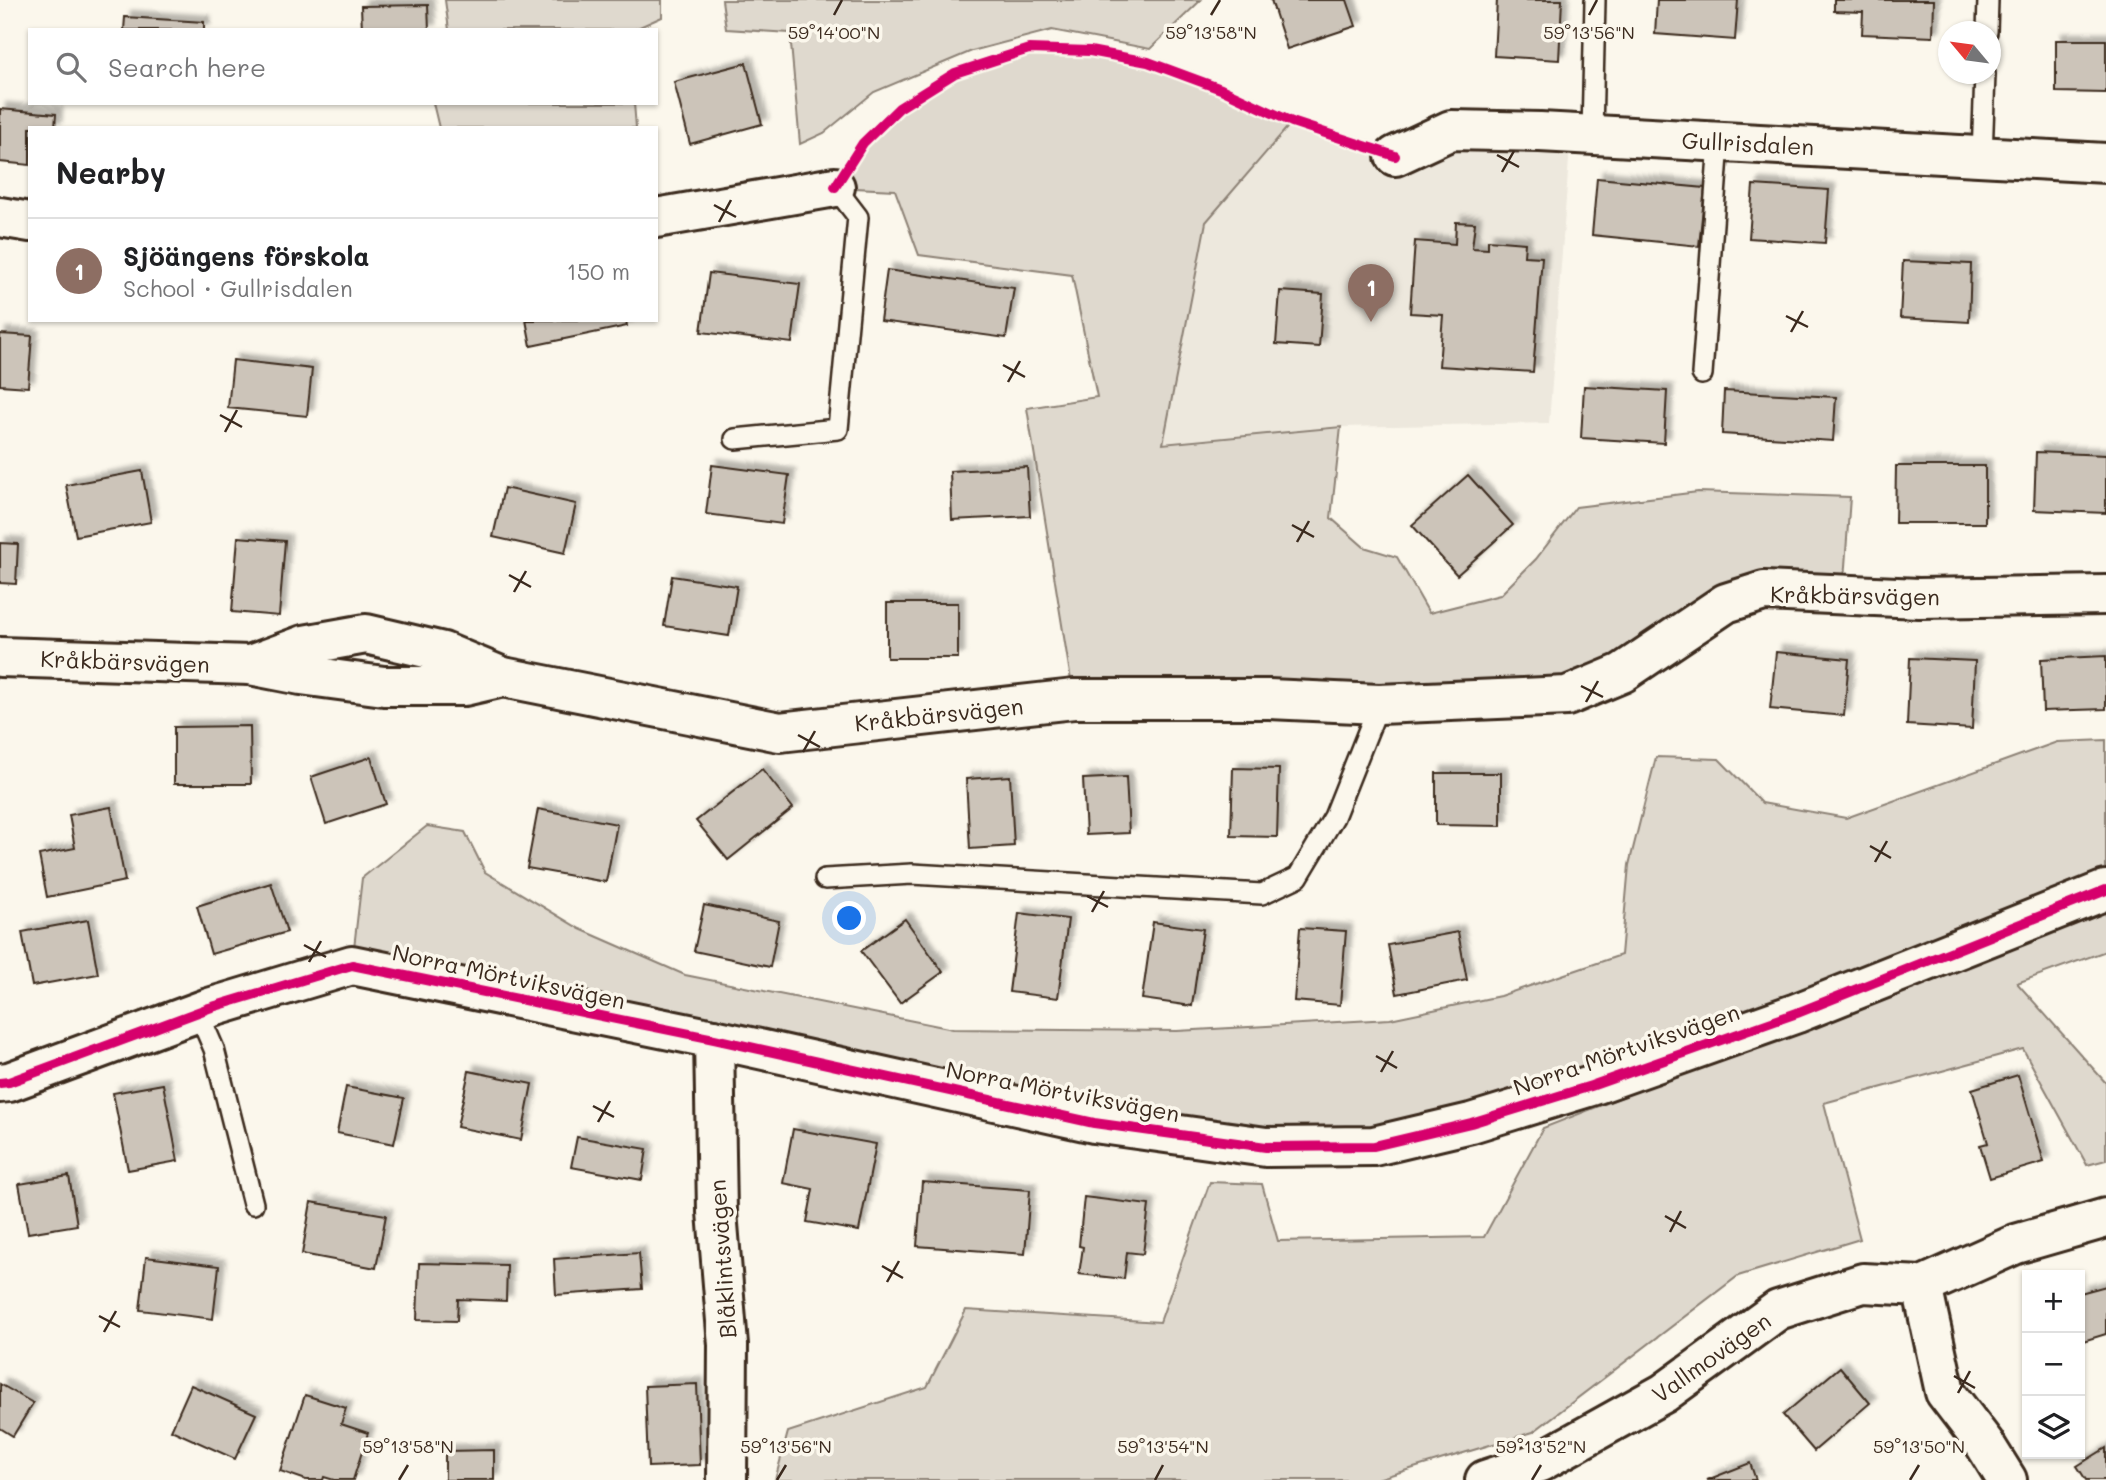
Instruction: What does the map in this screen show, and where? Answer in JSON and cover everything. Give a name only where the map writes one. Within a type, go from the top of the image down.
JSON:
[{"type":"street","name":"Gullrisdalen","points":[[1395,156],[1451,130],[1592,134],[2106,163]]},
{"type":"street","points":[[658,218],[835,187]]},
{"type":"street","points":[[0,218],[28,222]]},
{"type":"street","name":"Kråkbärsvägen","points":[[0,657],[250,665],[300,675],[384,685],[464,686],[503,677],[780,732],[1073,699],[1269,699],[1380,704],[1567,696],[1622,673],[1726,603],[1763,591],[1919,598],[2106,595]]},
{"type":"street","name":"Norra Mörtviksvägen","points":[[0,1083],[198,1012],[352,965],[715,1039],[1094,1123],[1266,1147],[1374,1146],[1471,1123],[1591,1086],[1797,1013],[2106,890]]},
{"type":"street","name":"Blåklintsvägen","points":[[715,1039],[717,1212],[728,1345],[727,1480]]},
{"type":"street","name":"Vallmovägen","points":[[1485,1480],[1540,1462],[1664,1393],[1777,1310],[1863,1283],[1922,1286],[2015,1244],[2106,1218]]},
{"type":"street","points":[[1922,1286],[1945,1392],[1984,1443],[2007,1480]]},
{"type":"lane","points":[[1592,134],[1595,0]]},
{"type":"lane","points":[[1987,21],[1988,0]]},
{"type":"lane","points":[[1982,156],[1985,84]]},
{"type":"lane","points":[[1702,374],[1719,142]]},
{"type":"lane","points":[[735,439],[838,429],[858,217],[835,187]]},
{"type":"lane","points":[[825,879],[912,874],[1262,894],[1298,877],[1334,817],[1380,704]]},
{"type":"lane","points":[[198,1012],[214,1049],[253,1204]]},
{"type":"shaded area","points":[[445,0],[662,0],[662,17],[637,28],[449,28]]},
{"type":"shaded area","points":[[722,0],[1201,0],[1150,49],[1052,30],[972,51],[874,92],[824,133],[800,144],[790,33],[726,29]]},
{"type":"shaded area","points":[[1029,49],[1089,51],[1142,61],[1193,78],[1292,122],[1206,222],[1163,444],[1341,427],[1331,518],[1364,547],[1397,557],[1429,613],[1500,595],[1536,559],[1576,507],[1698,492],[1850,497],[1843,594],[1764,591],[1567,696],[1074,699],[1027,408],[1097,397],[1072,275],[919,255],[895,190],[835,187],[863,143],[899,108],[955,73]]},
{"type":"shaded area","points":[[433,105],[634,105],[636,126],[439,126]]},
{"type":"shaded area","points":[[1292,122],[1395,156],[1571,133],[1549,423],[1341,427],[1162,444],[1206,222]]},
{"type":"shaded area","points":[[2106,740],[2106,890],[1797,1013],[1320,1147],[352,965],[362,878],[427,826],[465,832],[485,872],[580,929],[685,975],[953,1029],[1177,1031],[1390,1019],[1500,996],[1621,955],[1629,865],[1656,757],[1719,759],[1762,803],[1846,818],[2057,742]]},
{"type":"shaded area","points":[[2106,907],[2106,951],[2017,983],[2106,1083],[2106,1160],[2087,1165],[2023,1049],[1824,1103],[1860,1239],[1738,1276],[1533,1432],[1374,1480],[775,1480],[788,1432],[927,1387],[966,1310],[1160,1322],[1210,1182],[1262,1184],[1278,1241],[1484,1237],[1543,1128]]},
{"type":"building","points":[[1271,0],[1347,0],[1356,26],[1287,49]]},
{"type":"building","points":[[1497,0],[1562,0],[1559,60],[1494,56]]},
{"type":"building","points":[[1657,0],[1738,0],[1735,40],[1655,34]]},
{"type":"building","points":[[1834,0],[1934,0],[1933,37],[1862,34],[1863,12],[1834,11]]},
{"type":"building","points":[[428,5],[429,28],[362,28],[361,6]]},
{"type":"building","points":[[125,17],[204,22],[204,28],[124,28]]},
{"type":"building","points":[[2056,40],[2106,40],[2106,93],[2056,92]]},
{"type":"building","points":[[746,63],[762,124],[690,144],[674,82]]},
{"type":"building","points":[[0,109],[56,114],[55,126],[28,126],[28,165],[0,162]]},
{"type":"building","points":[[1597,178],[1705,188],[1699,246],[1592,235]]},
{"type":"building","points":[[1753,185],[1829,190],[1825,243],[1749,238]]},
{"type":"building","points":[[1456,222],[1475,223],[1472,248],[1488,249],[1488,240],[1525,243],[1524,256],[1542,257],[1533,372],[1439,366],[1443,315],[1410,313],[1415,241],[1455,244]]},
{"type":"building","points":[[1903,261],[1971,264],[1969,322],[1900,318]]},
{"type":"building","points":[[887,270],[1014,288],[1006,338],[880,321]]},
{"type":"building","points":[[709,273],[800,284],[792,343],[701,332]]},
{"type":"building","points":[[1280,291],[1323,294],[1319,347],[1276,344]]},
{"type":"building","points":[[526,322],[626,322],[627,326],[531,346]]},
{"type":"building","points":[[0,334],[32,336],[28,387],[0,385]]},
{"type":"building","points":[[233,360],[312,369],[307,416],[228,408]]},
{"type":"building","points":[[1584,386],[1667,391],[1664,443],[1581,438]]},
{"type":"building","points":[[1724,391],[1836,397],[1833,441],[1722,434]]},
{"type":"building","points":[[2036,452],[2106,455],[2106,513],[2034,510]]},
{"type":"building","points":[[712,465],[789,475],[782,524],[706,514]]},
{"type":"building","points":[[1896,466],[1985,466],[1985,523],[1895,523]]},
{"type":"building","points":[[1027,467],[1030,516],[952,520],[950,471]]},
{"type":"building","points":[[142,471],[151,522],[76,536],[66,485]]},
{"type":"building","points":[[1468,475],[1513,525],[1457,575],[1412,525]]},
{"type":"building","points":[[504,488],[576,504],[565,553],[493,537]]},
{"type":"building","points":[[238,537],[285,541],[279,616],[232,612]]},
{"type":"building","points":[[0,543],[18,544],[16,584],[0,583]]},
{"type":"building","points":[[672,576],[737,586],[729,636],[664,626]]},
{"type":"building","points":[[887,603],[958,603],[958,658],[887,658]]},
{"type":"building","points":[[1776,652],[1849,659],[1844,716],[1770,709]]},
{"type":"building","points":[[2106,656],[2106,709],[2043,711],[2041,659]]},
{"type":"building","points":[[1910,658],[1975,661],[1972,729],[1907,725]]},
{"type":"building","points":[[250,726],[251,784],[174,784],[174,727]]},
{"type":"building","points":[[371,757],[386,804],[326,824],[311,777]]},
{"type":"building","points":[[1233,768],[1279,769],[1277,837],[1231,836]]},
{"type":"building","points":[[762,769],[793,808],[728,860],[696,821]]},
{"type":"building","points":[[1436,773],[1501,773],[1501,826],[1436,825]]},
{"type":"building","points":[[1010,776],[1014,846],[970,849],[966,779]]},
{"type":"building","points":[[1126,777],[1129,833],[1086,835],[1083,779]]},
{"type":"building","points":[[111,807],[125,881],[47,897],[39,855],[75,848],[69,815]]},
{"type":"building","points":[[538,809],[617,824],[606,882],[527,868]]},
{"type":"building","points":[[271,883],[287,932],[211,954],[197,906]]},
{"type":"building","points":[[704,905],[779,921],[770,967],[694,951]]},
{"type":"building","points":[[1019,913],[1068,919],[1058,998],[1009,992]]},
{"type":"building","points":[[905,919],[943,972],[900,1003],[861,951]]},
{"type":"building","points":[[88,920],[98,974],[32,986],[22,932]]},
{"type":"building","points":[[1153,922],[1203,929],[1192,1006],[1142,999]]},
{"type":"building","points":[[1300,928],[1346,931],[1340,1005],[1294,1001]]},
{"type":"building","points":[[1458,932],[1467,980],[1397,994],[1388,945]]},
{"type":"building","points":[[469,1071],[532,1084],[521,1140],[457,1127]]},
{"type":"building","points":[[2018,1075],[2044,1162],[1990,1178],[1980,1145],[1988,1143],[1972,1089]]},
{"type":"building","points":[[163,1084],[178,1161],[128,1170],[113,1093]]},
{"type":"building","points":[[346,1087],[404,1098],[394,1144],[337,1133]]},
{"type":"building","points":[[793,1129],[876,1144],[859,1231],[807,1222],[813,1189],[783,1183]]},
{"type":"building","points":[[577,1137],[647,1149],[642,1180],[571,1167]]},
{"type":"building","points":[[69,1176],[77,1225],[28,1233],[19,1184]]},
{"type":"building","points":[[922,1182],[1030,1190],[1025,1254],[917,1246]]},
{"type":"building","points":[[1084,1197],[1149,1205],[1143,1254],[1127,1252],[1124,1279],[1079,1274],[1083,1247],[1079,1246]]},
{"type":"building","points":[[311,1202],[386,1215],[376,1268],[302,1254]]},
{"type":"building","points":[[639,1253],[642,1289],[556,1295],[554,1259]]},
{"type":"building","points":[[146,1257],[219,1266],[213,1319],[140,1310]]},
{"type":"building","points":[[419,1263],[507,1265],[506,1301],[458,1299],[457,1321],[417,1320]]},
{"type":"building","points":[[2106,1286],[2106,1334],[2085,1340],[2085,1333],[2085,1292]]},
{"type":"building","points":[[1840,1367],[1870,1403],[1814,1451],[1783,1415]]},
{"type":"building","points":[[0,1384],[33,1403],[13,1436],[0,1428]]},
{"type":"building","points":[[697,1384],[700,1465],[648,1467],[645,1386]]},
{"type":"building","points":[[191,1385],[256,1414],[235,1459],[171,1430]]},
{"type":"building","points":[[305,1395],[346,1408],[341,1424],[368,1433],[353,1480],[324,1477],[323,1480],[306,1480],[280,1471]]},
{"type":"building","points":[[2106,1448],[2106,1480],[2086,1480],[2077,1466]]},
{"type":"building","points":[[494,1450],[494,1480],[445,1480],[445,1451]]},
{"type":"building","points":[[1750,1463],[1756,1480],[1707,1480]]},
{"type":"cycle path","points":[[835,187],[863,143],[899,108],[955,73],[1029,49],[1090,51],[1148,62],[1221,89],[1292,122],[1395,156]]},
{"type":"cycle path","points":[[0,1083],[209,1008],[352,965],[714,1039],[1094,1123],[1266,1147],[1374,1146],[1471,1123],[1591,1086],[1797,1013],[2106,890]]},
{"type":"place","name":"Sjöängens förskola","points":[[1371,322]]}]
